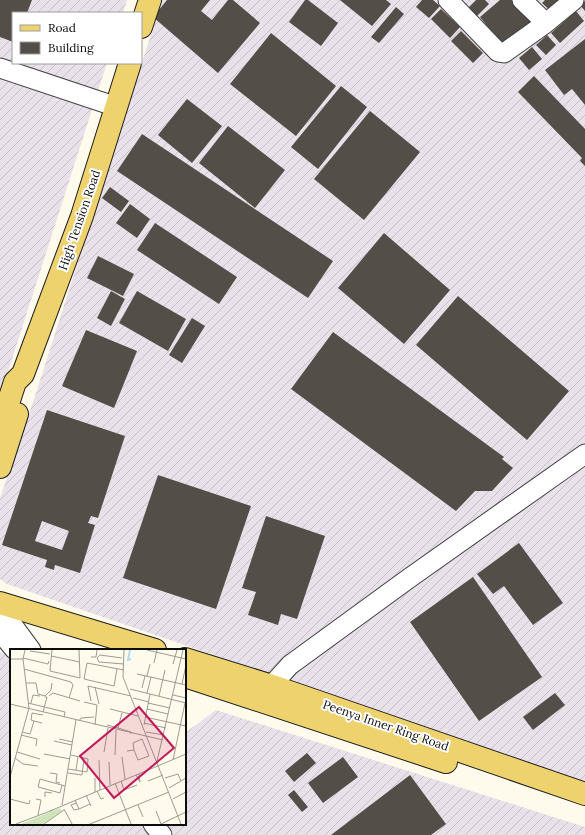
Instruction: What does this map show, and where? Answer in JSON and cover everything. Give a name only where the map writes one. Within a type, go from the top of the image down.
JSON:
[{"type":"main road","points":[[142,24],[150,0]]},
{"type":"main road","name":"High Tension Road","points":[[0,428],[15,382],[23,374],[82,216],[130,64]]},
{"type":"main road","name":"High Tension Road","points":[[0,467],[26,385],[23,374]]},
{"type":"main road","points":[[4,616],[100,649]]},
{"type":"main road","points":[[4,616],[151,649]]},
{"type":"main road","name":"Peenya Inner Ring Road","points":[[186,659],[266,693],[585,794]]},
{"type":"main road","name":"Peenya Inner Ring Road","points":[[186,676],[266,693]]},
{"type":"main road","name":"Peenya Inner Ring Road","points":[[288,700],[585,809]]},
{"type":"street","points":[[448,0],[498,52],[504,53],[546,23],[574,0]]},
{"type":"street","points":[[522,0],[546,23]]},
{"type":"street","points":[[0,68],[117,107]]},
{"type":"street","points":[[266,693],[290,665],[408,579],[585,454]]},
{"type":"street","points":[[4,616],[15,649]]},
{"type":"street","points":[[4,616],[30,649]]},
{"type":"street","points":[[154,825],[162,835]]},
{"type":"shaded area","points":[[0,0],[127,0],[123,12],[12,12],[12,64],[107,64],[0,397]]},
{"type":"shaded area","points":[[162,0],[585,0],[585,783],[7,584],[0,579],[0,498],[36,393]]},
{"type":"shaded area","points":[[0,652],[10,656],[10,825],[186,825],[186,732],[216,710],[585,827],[585,835],[0,835]]},
{"type":"building","points":[[0,0],[32,0],[27,12],[12,12],[12,42],[0,37]]},
{"type":"building","points":[[167,0],[210,0],[201,11],[212,20],[228,0],[233,0],[260,23],[218,73],[153,17]]},
{"type":"building","points":[[305,0],[308,0],[338,23],[321,46],[289,22]]},
{"type":"building","points":[[340,0],[386,0],[391,4],[372,26]]},
{"type":"building","points":[[422,0],[433,0],[440,6],[429,18],[416,7]]},
{"type":"building","points":[[476,0],[485,0],[489,4],[474,19],[466,10]]},
{"type":"building","points":[[500,0],[513,0],[533,25],[505,48],[480,17]]},
{"type":"building","points":[[545,0],[569,0],[553,13],[542,3]]},
{"type":"building","points":[[585,1],[585,11],[580,5]]},
{"type":"building","points":[[396,7],[404,14],[379,43],[371,37]]},
{"type":"building","points":[[441,9],[460,27],[450,38],[431,19]]},
{"type":"building","points":[[576,11],[584,21],[560,43],[551,33]]},
{"type":"building","points":[[461,31],[483,53],[473,63],[451,41]]},
{"type":"building","points":[[271,33],[336,86],[296,136],[230,84]]},
{"type":"building","points":[[547,35],[556,45],[546,55],[536,45]]},
{"type":"building","points":[[585,39],[585,105],[572,89],[564,95],[545,70]]},
{"type":"building","points":[[532,47],[542,59],[529,70],[519,58]]},
{"type":"building","points":[[534,76],[585,129],[585,166],[580,161],[582,158],[518,92]]},
{"type":"building","points":[[341,86],[367,107],[318,169],[291,147]]},
{"type":"building","points":[[187,99],[222,126],[192,163],[158,135]]},
{"type":"building","points":[[370,111],[420,152],[364,220],[314,179]]},
{"type":"building","points":[[228,126],[285,170],[255,208],[199,163]]},
{"type":"building","points":[[142,134],[333,261],[308,298],[117,171]]},
{"type":"building","points":[[110,187],[129,201],[121,212],[102,198]]},
{"type":"building","points":[[130,204],[150,219],[137,238],[116,223]]},
{"type":"building","points":[[155,223],[237,277],[219,304],[137,250]]},
{"type":"building","points":[[384,233],[450,290],[404,344],[338,288]]},
{"type":"building","points":[[98,256],[134,274],[123,296],[87,278]]},
{"type":"building","points":[[111,291],[125,299],[111,326],[97,318]]},
{"type":"building","points":[[137,291],[186,319],[168,351],[119,323]]},
{"type":"building","points":[[458,296],[569,391],[527,440],[416,345]]},
{"type":"building","points":[[192,318],[205,326],[182,363],[169,355]]},
{"type":"building","points":[[86,330],[137,351],[114,408],[62,386]]},
{"type":"building","points":[[333,332],[504,457],[502,459],[513,468],[492,491],[475,491],[456,511],[291,389]]},
{"type":"building","points":[[47,410],[125,436],[98,518],[91,516],[88,523],[95,525],[80,573],[55,565],[54,570],[45,567],[47,560],[2,545]],"holes":[[[42,521],[69,531],[62,550],[35,541]]]},
{"type":"building","points":[[158,475],[251,506],[216,609],[123,578]]},
{"type":"building","points":[[266,516],[325,536],[297,619],[281,614],[278,625],[248,615],[256,592],[242,588]]},
{"type":"building","points":[[519,543],[563,603],[533,625],[504,586],[493,594],[477,574]]},
{"type":"building","points":[[473,577],[542,677],[479,721],[410,622]]},
{"type":"building","points":[[555,693],[565,705],[533,730],[523,717]]},
{"type":"building","points":[[307,753],[316,763],[294,782],[285,771]]},
{"type":"building","points":[[343,757],[358,777],[323,803],[308,783]]},
{"type":"building","points":[[410,775],[446,824],[431,835],[331,835]]},
{"type":"building","points":[[294,790],[308,807],[302,812],[288,795]]}]
